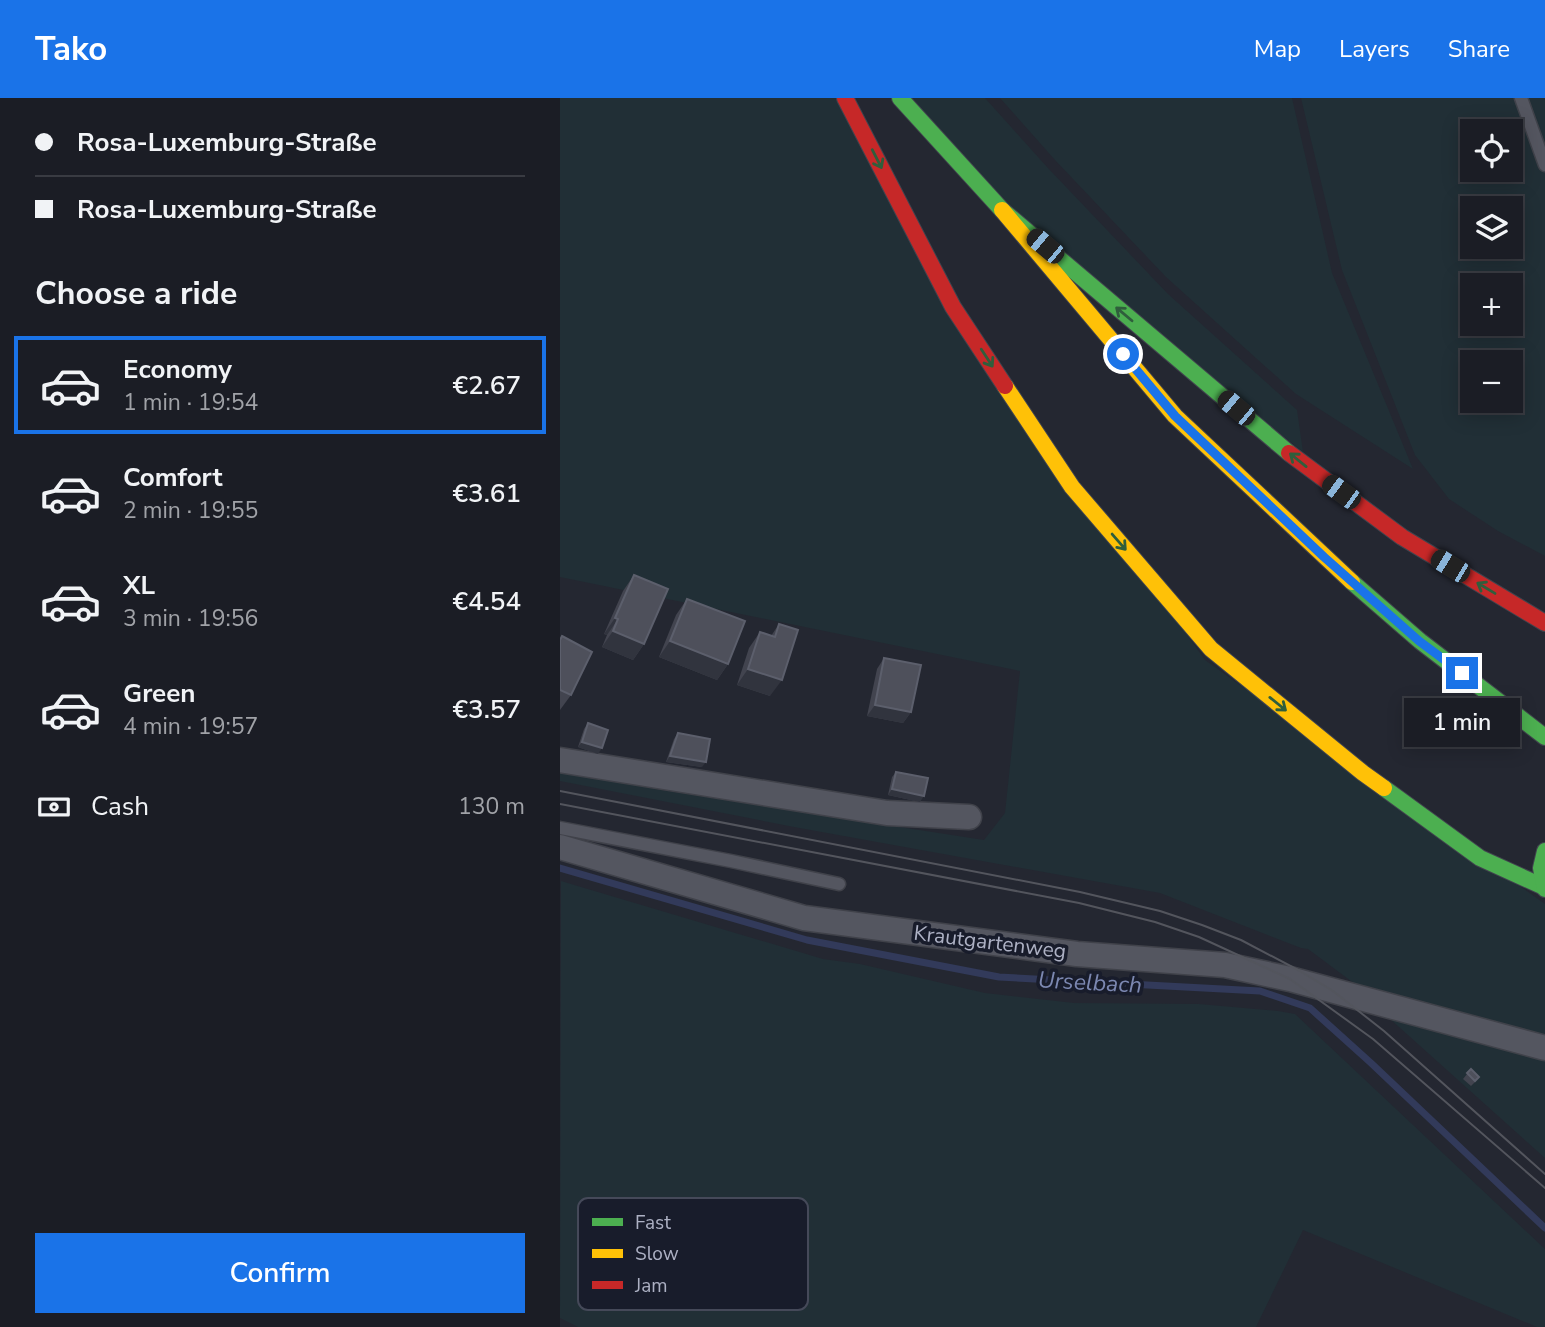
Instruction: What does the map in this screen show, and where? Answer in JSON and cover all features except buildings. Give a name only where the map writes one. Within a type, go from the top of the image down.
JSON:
[{"type":"main road","points":[[845,98],[953,307],[1072,487],[1211,649],[1363,773],[1480,858],[1545,888]]},
{"type":"main road","points":[[900,98],[1002,210],[1175,416],[1343,575],[1441,657],[1545,737]]},
{"type":"main road","points":[[1002,210],[1300,462],[1402,537],[1545,623]]},
{"type":"main road","points":[[1545,851],[1541,867],[1545,888]]},
{"type":"street","points":[[560,760],[887,813],[969,817]]},
{"type":"street","name":"Krautgartenweg","points":[[560,847],[804,918],[1077,954],[1225,965],[1290,979],[1545,1048]]},
{"type":"lane","points":[[1521,98],[1545,165]]},
{"type":"lane","points":[[560,828],[839,884]]},
{"type":"shaded area","points":[[560,98],[840,98],[953,307],[1205,660],[1545,904],[1545,1040],[1359,987],[1308,949],[1160,893],[794,827],[560,781],[560,771],[661,790],[984,840],[1005,813],[1020,671],[560,577]]},
{"type":"shaded area","points":[[912,98],[985,98],[1168,294],[1297,410],[1303,452],[1002,210]]},
{"type":"shaded area","points":[[1000,98],[1292,98],[1332,273],[1413,469],[1296,394],[1166,277]]},
{"type":"shaded area","points":[[1301,98],[1545,98],[1545,556],[1498,531],[1449,499],[1415,455],[1342,270]]},
{"type":"shaded area","points":[[561,881],[823,959],[860,964],[985,993],[1074,1003],[1199,1004],[1295,1014],[1545,1249],[1545,1327],[1537,1327],[1303,1230],[1256,1327],[578,1327],[560,1318]]},
{"type":"shaded area","points":[[1389,1018],[1545,1058],[1545,1158]]},
{"type":"waterway","name":"Urselbach","points":[[560,868],[807,940],[999,977],[1260,991],[1310,1008],[1545,1228]]},
{"type":"tram line","points":[[560,791],[1080,892],[1160,911],[1241,940],[1333,991],[1384,1031],[1545,1174]]},
{"type":"tram line","points":[[560,804],[1079,903],[1155,922],[1199,937],[1290,979],[1373,1039],[1545,1188]]},
{"type":"traffic: fast","points":[[900,98],[1002,210],[1289,453]]},
{"type":"traffic: fast","points":[[1352,582],[1420,641],[1545,737]]},
{"type":"traffic: fast","points":[[1384,788],[1480,858],[1544,887]]},
{"type":"traffic: fast","points":[[1545,851],[1541,868],[1545,889]]},
{"type":"traffic: slow","points":[[1002,210],[1175,416],[1352,582]]},
{"type":"traffic: slow","points":[[1005,386],[1072,487],[1211,649],[1384,788]]},
{"type":"traffic: jam","points":[[845,98],[953,307],[1005,386]]},
{"type":"traffic: jam","points":[[1289,453],[1402,537],[1545,623]]},
{"type":"route","points":[[1123,354],[1175,416],[1343,575],[1419,641],[1462,673]]}]
